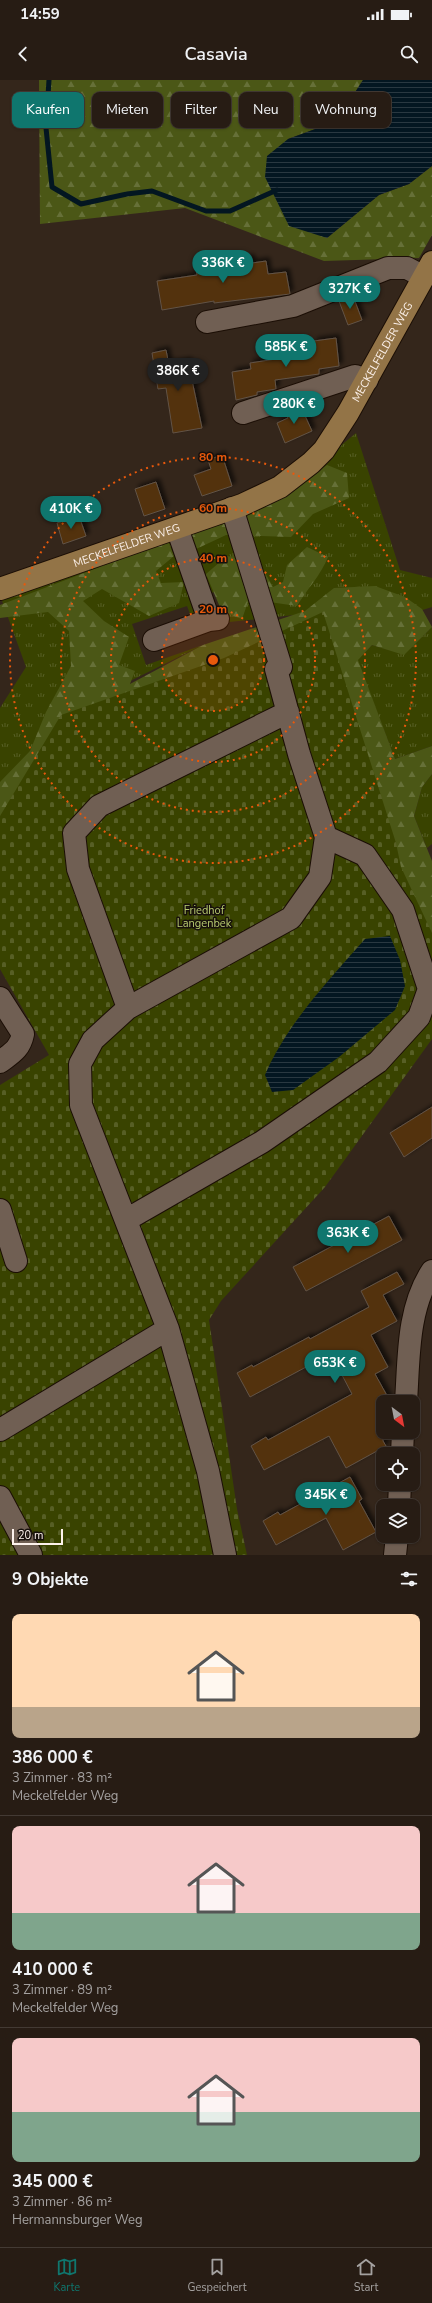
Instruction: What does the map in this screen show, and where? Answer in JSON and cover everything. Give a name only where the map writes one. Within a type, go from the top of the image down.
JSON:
[{"type":"main road","name":"MECKELFELDER WEG","points":[[0,589],[232,508],[269,493],[311,463],[336,434],[428,269]]},
{"type":"street","name":"MECKELFELDER WEG","points":[[207,322],[293,306],[388,268],[428,269]]},
{"type":"street","points":[[243,413],[355,376],[366,380]]},
{"type":"street","points":[[225,1555],[208,1471],[168,1329],[81,1106],[80,1064],[93,1040],[128,1008],[291,918],[320,877],[326,837],[276,669],[281,666],[232,508]]},
{"type":"street","points":[[154,640],[214,619],[176,528]]},
{"type":"street","points":[[128,1008],[78,869],[74,833],[99,806],[288,712]]},
{"type":"street","points":[[126,1220],[262,1142],[378,1062],[419,1017],[429,989],[403,910],[365,855],[326,837]]},
{"type":"street","points":[[0,998],[23,1034],[17,1051],[0,1062]]},
{"type":"street","points":[[0,1210],[16,1261]]},
{"type":"street","points":[[406,1395],[411,1327],[421,1290],[432,1271]]},
{"type":"street","points":[[0,1430],[168,1329]]},
{"type":"street","points":[[0,1497],[31,1555]]},
{"type":"street","points":[[395,1555],[396,1543]]},
{"type":"green space","points":[[39,80],[363,80],[355,92],[301,92],[301,128],[318,128],[288,139],[327,238],[379,195],[409,184],[432,166],[432,235],[419,258],[324,261],[185,208],[40,224],[39,128],[84,128],[84,92],[39,92]]},
{"type":"green space","points":[[356,433],[400,570],[432,578],[432,607],[416,612],[323,612],[229,622],[218,591],[207,594],[189,532],[322,461]]},
{"type":"green space","points":[[327,465],[347,473],[349,498],[313,514],[291,537],[226,535],[194,550],[182,533],[299,484]]},
{"type":"green space","points":[[170,538],[198,616],[192,619],[187,606],[132,624],[146,665],[203,645],[61,715],[0,816],[0,708],[26,667],[1,598]]},
{"type":"green space","points":[[168,541],[174,556],[156,571],[161,583],[184,582],[179,603],[149,616],[102,589],[83,601],[104,621],[129,637],[119,665],[135,671],[130,684],[203,645],[305,611],[334,588],[375,586],[405,597],[422,609],[432,627],[404,655],[372,645],[358,660],[395,759],[432,746],[432,774],[422,787],[414,816],[432,861],[432,968],[0,881],[0,782],[30,751],[46,712],[71,666],[69,631],[48,612],[0,618],[0,605]]},
{"type":"green space","points":[[307,547],[328,557],[322,570],[297,606],[249,599],[242,619],[222,612],[206,574],[227,556],[259,562],[273,587],[283,582],[287,565]]},
{"type":"green space","name":"Friedhof Langenbek","points":[[323,612],[396,843],[401,867],[432,933],[432,1039],[325,1187],[221,1301],[209,1320],[237,1509],[247,1555],[0,1555],[0,1085],[49,1055],[0,969],[0,816],[61,715],[224,658]]},
{"type":"green space","points":[[432,627],[432,746],[395,759],[357,660],[372,645],[404,654]]},
{"type":"green space","points":[[432,774],[432,844],[427,848],[414,816],[422,787]]},
{"type":"water","points":[[363,80],[432,80],[432,166],[409,184],[379,195],[327,238],[289,226],[265,177],[267,156],[288,139],[318,128],[391,128],[391,92],[355,92]]},
{"type":"water","points":[[390,936],[400,960],[405,986],[395,1010],[339,1057],[293,1090],[272,1092],[265,1075],[284,1038],[296,1021],[323,987],[365,939]]},
{"type":"building","points":[[251,258],[252,263],[266,261],[268,274],[286,272],[290,294],[214,303],[214,301],[162,310],[157,281],[197,275],[195,262],[209,260],[210,265]]},
{"type":"building","points":[[353,296],[362,320],[348,325],[339,301]]},
{"type":"building","points":[[336,338],[339,366],[319,369],[319,374],[275,380],[276,389],[257,392],[257,395],[236,400],[232,372],[251,369],[250,363],[276,359],[275,352],[315,346],[314,341]]},
{"type":"building","points":[[166,350],[169,365],[188,361],[202,428],[173,433],[166,388],[158,389],[152,353]]},
{"type":"building","points":[[301,407],[312,431],[285,443],[277,423],[288,418],[285,412]]},
{"type":"building","points":[[222,455],[232,486],[202,496],[194,475],[211,469],[208,460]]},
{"type":"building","points":[[156,482],[165,509],[144,516],[135,489]]},
{"type":"building","points":[[79,516],[86,536],[63,544],[57,523]]},
{"type":"building","points":[[432,1107],[432,1138],[404,1157],[390,1133]]},
{"type":"building","points":[[389,1216],[402,1240],[306,1291],[293,1267]]},
{"type":"building","points":[[397,1272],[404,1284],[383,1295],[397,1321],[371,1335],[388,1367],[375,1374],[387,1395],[376,1395],[376,1439],[383,1439],[386,1446],[376,1447],[376,1452],[346,1468],[329,1436],[264,1470],[251,1446],[266,1437],[268,1440],[352,1394],[332,1356],[322,1361],[321,1359],[250,1397],[237,1373],[252,1365],[253,1367],[309,1337],[310,1339],[369,1307],[361,1291]]},
{"type":"building","points":[[350,1477],[362,1499],[359,1501],[376,1532],[343,1550],[326,1518],[276,1545],[263,1521],[278,1512],[280,1515]]},
{"type":"waterway","points":[[49,80],[46,128],[52,187],[81,204],[127,194],[152,191],[206,211],[230,211],[277,190]]}]
